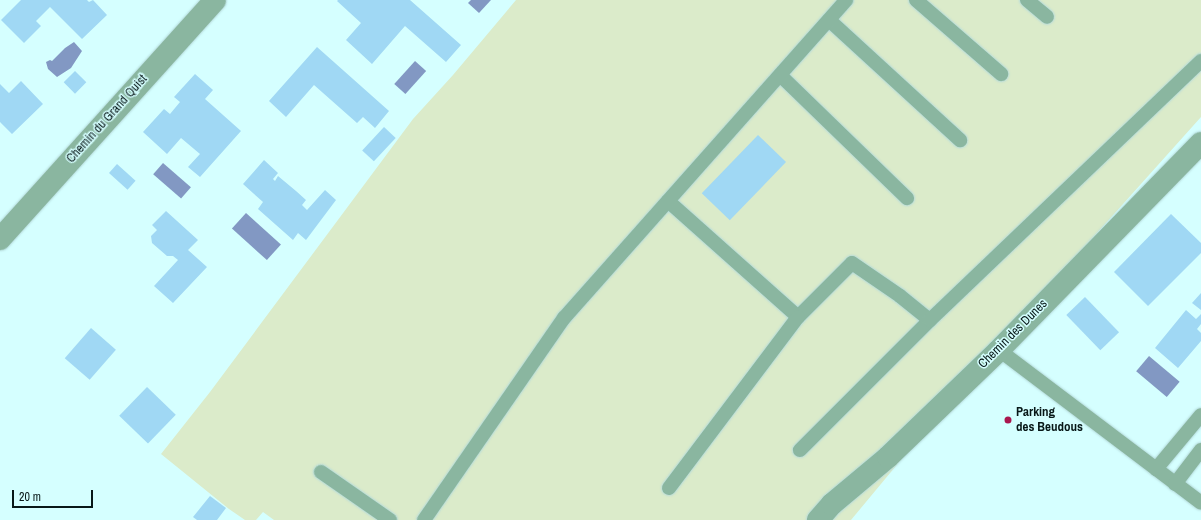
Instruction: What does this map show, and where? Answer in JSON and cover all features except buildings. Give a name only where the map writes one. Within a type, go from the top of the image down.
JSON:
[{"type":"street","name":"Chemin du Grand Quist","points":[[0,239],[215,0]]},
{"type":"street","name":"Chemin des Dunes","points":[[818,520],[832,504],[888,457],[998,350],[1201,143]]},
{"type":"lane","points":[[424,520],[564,318],[846,0]]},
{"type":"lane","points":[[916,0],[1001,74]]},
{"type":"lane","points":[[1027,0],[1047,17]]},
{"type":"lane","points":[[829,20],[960,140]]},
{"type":"lane","points":[[800,450],[930,320],[1201,61]]},
{"type":"lane","points":[[780,74],[907,198]]},
{"type":"lane","points":[[668,201],[798,318]]},
{"type":"lane","points":[[669,488],[798,318],[852,264],[900,296],[930,320]]},
{"type":"lane","points":[[998,350],[1201,503]]},
{"type":"lane","points":[[1156,469],[1201,416]]},
{"type":"lane","points":[[1175,484],[1201,450]]},
{"type":"lane","points":[[321,472],[390,520]]},
{"type":"green space","points":[[516,0],[1201,0],[1201,117],[994,348],[851,520],[274,520],[263,512],[256,520],[245,520],[229,509],[161,454],[210,392],[413,119],[453,75]]},
{"type":"water","points":[[471,0],[491,0],[479,13],[468,3]]},
{"type":"water","points":[[74,42],[82,51],[71,68],[57,77],[48,69],[46,62],[50,60],[52,61],[65,48]]},
{"type":"water","points":[[415,61],[426,71],[405,94],[394,84]]},
{"type":"water","points":[[163,163],[191,187],[181,199],[153,174]]},
{"type":"water","points":[[246,213],[281,244],[267,260],[232,229]]},
{"type":"water","points":[[1149,356],[1180,382],[1167,397],[1136,371]]},
{"type":"place","name":"Parking des Beudous","points":[[1008,420]]}]
